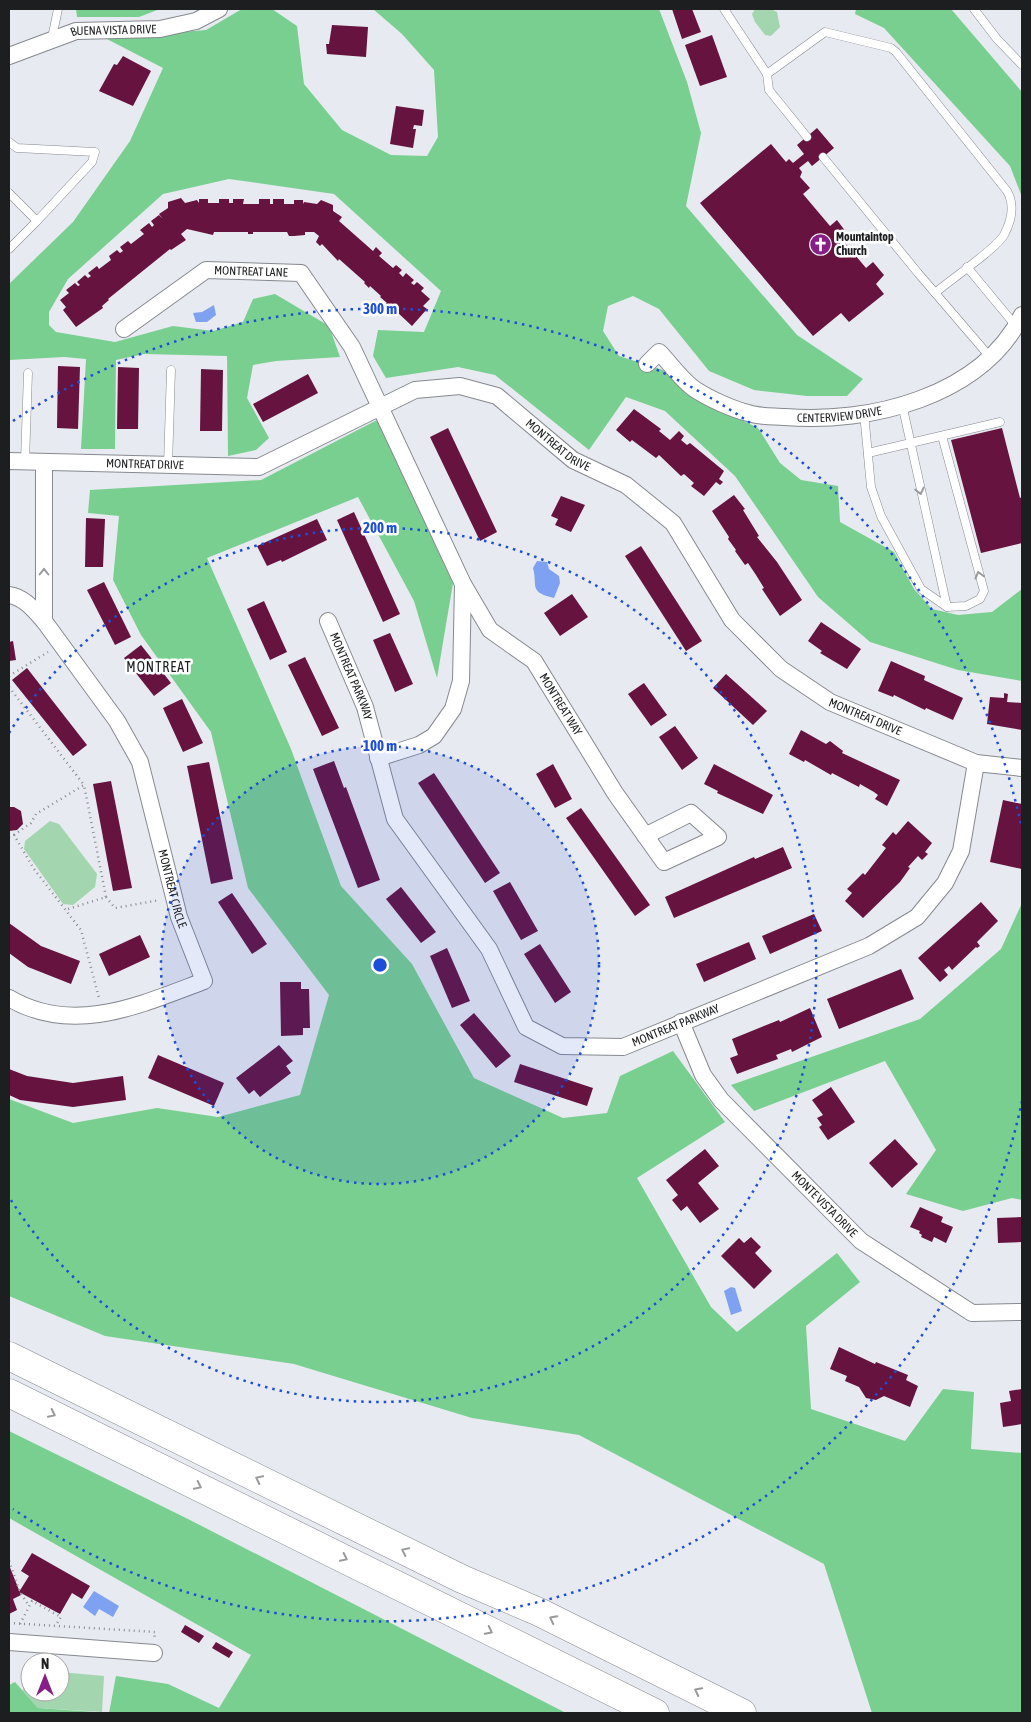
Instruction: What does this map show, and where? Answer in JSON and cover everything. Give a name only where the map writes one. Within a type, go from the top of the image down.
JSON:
[{"type":"highway","points":[[9,1350],[46,1374]]},
{"type":"highway","points":[[9,1356],[462,1579],[538,1612],[742,1713]]},
{"type":"highway","points":[[9,1393],[655,1713]]},
{"type":"street","name":"BUENA VISTA DRIVE","points":[[9,56],[52,38],[76,31],[160,28],[196,21],[219,9]]},
{"type":"street","name":"MONTREAT LANE","points":[[124,329],[206,270],[301,273],[352,347],[381,405]]},
{"type":"street","name":"CENTERVIEW DRIVE","points":[[646,364],[659,352],[695,389],[748,414],[816,419],[864,413],[902,404],[939,392],[964,380],[990,357],[1019,321]]},
{"type":"street","name":"MONTREAT DRIVE","points":[[17,461],[259,467],[381,405],[415,390],[460,386],[497,396],[573,460],[626,485],[673,523],[732,620],[781,670],[830,702],[976,763],[1022,768]]},
{"type":"street","name":"MONTREAT WAY","points":[[381,405],[463,584],[490,630],[534,661],[615,793],[645,836]]},
{"type":"street","points":[[44,462],[44,621]]},
{"type":"street","name":"MONTREAT WAY","points":[[378,758],[419,745],[434,736],[453,710],[461,681],[463,584]]},
{"type":"street","name":"MONTREAT CIRCLE","points":[[9,595],[15,596],[30,605],[44,621],[117,721],[140,762],[178,917],[204,981],[133,1008],[89,1017],[62,1017],[42,1012],[9,998]]},
{"type":"street","name":"MONTREAT PARKWAY","points":[[328,622],[365,707],[395,818],[489,949],[526,1027],[562,1046],[623,1047],[868,946],[917,917],[945,882],[961,850],[976,763]]},
{"type":"street","name":"MONTE VISTA DRIVE","points":[[681,1022],[703,1076],[721,1100],[861,1241],[972,1313],[1022,1312]]},
{"type":"street","points":[[9,1642],[154,1653]]},
{"type":"lane","points":[[52,38],[58,9]]},
{"type":"lane","points":[[724,9],[767,74],[769,90],[806,137]]},
{"type":"lane","points":[[974,9],[997,39],[1022,65]]},
{"type":"lane","points":[[767,74],[825,32],[891,48],[1006,191],[1012,201],[1013,210],[1004,236],[935,293]]},
{"type":"lane","points":[[9,142],[17,148],[95,152],[92,162],[9,249]]},
{"type":"lane","points":[[823,156],[990,357]]},
{"type":"lane","points":[[9,192],[37,221]]},
{"type":"lane","points":[[967,267],[1019,321]]},
{"type":"lane","points":[[168,465],[171,370]]},
{"type":"lane","points":[[17,461],[28,373]]},
{"type":"lane","points":[[902,404],[909,444],[947,607]]},
{"type":"lane","points":[[864,413],[871,487],[881,516],[921,590],[947,607],[966,606],[980,599],[984,591],[942,436]]},
{"type":"lane","points":[[868,453],[1000,422]]},
{"type":"path","points":[[9,676],[60,644]]},
{"type":"path","points":[[9,687],[84,785],[106,897],[115,908],[121,908],[173,897]]},
{"type":"path","points":[[9,695],[15,695]]},
{"type":"path","points":[[9,836],[14,835],[31,823],[36,814],[84,785]]},
{"type":"path","points":[[14,835],[34,869],[81,930],[103,1014]]},
{"type":"path","points":[[66,910],[106,897]]},
{"type":"path","points":[[9,1562],[20,1592],[29,1606]]},
{"type":"path","points":[[20,1624],[32,1601],[61,1617],[56,1626]]},
{"type":"path","points":[[9,1623],[154,1632],[154,1653]]},
{"type":"green space","points":[[76,9],[160,9],[139,17],[77,17]]},
{"type":"green space","points":[[242,9],[272,9],[297,26],[304,84],[342,130],[391,155],[427,156],[438,137],[434,70],[402,34],[373,9],[659,9],[687,82],[701,133],[686,206],[797,335],[863,379],[847,396],[807,396],[754,390],[709,371],[659,309],[633,296],[608,306],[603,331],[619,356],[663,370],[688,394],[758,428],[780,463],[801,480],[838,486],[840,522],[894,552],[914,589],[932,609],[958,615],[992,612],[1022,589],[1022,681],[958,670],[870,642],[818,597],[735,476],[665,411],[626,397],[589,450],[495,375],[458,367],[386,378],[373,356],[378,330],[424,332],[441,291],[334,194],[229,179],[163,194],[68,279],[49,312],[49,325],[56,332],[115,342],[173,326],[213,331],[243,322],[253,299],[275,294],[329,326],[340,357],[276,361],[253,365],[247,398],[269,438],[256,450],[228,456],[227,356],[144,354],[116,360],[115,449],[81,449],[86,359],[64,357],[9,360],[9,284],[73,222],[130,141],[163,68],[105,38],[206,30]]},
{"type":"green space","points":[[755,9],[771,9],[777,12],[780,27],[771,36],[765,35],[755,22],[752,14]]},
{"type":"green space","points":[[856,9],[951,9],[1022,92],[1022,197],[1010,166],[884,28],[855,14]]},
{"type":"green space","points":[[377,420],[453,583],[437,678],[414,601],[358,497],[207,558],[291,749],[341,886],[412,964],[474,1078],[563,1118],[607,1113],[620,1076],[673,1051],[725,1122],[637,1178],[711,1307],[737,1332],[837,1253],[860,1282],[806,1326],[811,1409],[905,1441],[943,1389],[974,1392],[971,1449],[1022,1453],[1022,1713],[872,1713],[824,1564],[579,1435],[472,1418],[294,1364],[105,1336],[9,1296],[9,1099],[73,1123],[157,1108],[218,1117],[300,1095],[329,995],[248,888],[211,732],[141,635],[113,580],[119,516],[88,513],[90,490],[261,480]]},
{"type":"green space","points":[[50,821],[59,824],[97,874],[95,887],[73,905],[63,904],[24,849],[25,841]]},
{"type":"green space","points":[[1022,903],[1022,1200],[1012,1198],[963,1211],[906,1194],[936,1150],[885,1061],[754,1111],[731,1085],[920,1019],[1001,949]]},
{"type":"green space","points":[[9,1431],[188,1519],[566,1713],[109,1713],[116,1676],[168,1684],[219,1708],[251,1655],[9,1518]]},
{"type":"green space","points":[[70,1673],[104,1676],[102,1712],[38,1708],[33,1702],[70,1702]]},
{"type":"green space","points":[[15,1682],[20,1688],[20,1702],[33,1702],[38,1708],[109,1713],[9,1713],[9,1685]]},
{"type":"water","points":[[214,305],[216,315],[207,322],[196,322],[193,313],[202,312]]},
{"type":"water","points":[[537,561],[547,562],[549,569],[559,576],[560,583],[554,598],[537,591],[533,568]]},
{"type":"water","points":[[731,1287],[735,1288],[742,1311],[731,1315],[724,1291]]},
{"type":"water","points":[[94,1591],[119,1606],[113,1617],[99,1609],[95,1616],[83,1607]]},
{"type":"building","points":[[672,9],[692,9],[701,32],[682,39]]},
{"type":"building","points":[[332,25],[368,27],[366,57],[327,54],[326,44],[329,44]]},
{"type":"building","points":[[712,35],[727,77],[700,86],[685,45]]},
{"type":"building","points":[[123,56],[151,71],[133,106],[99,91],[114,64],[117,65]]},
{"type":"building","points":[[396,106],[424,110],[422,126],[414,125],[413,129],[416,129],[413,148],[390,144]]},
{"type":"building","points":[[817,128],[834,148],[812,166],[808,161],[799,168],[802,172],[800,177],[810,188],[803,194],[830,226],[837,220],[846,232],[840,237],[866,268],[873,262],[884,275],[876,284],[884,294],[849,322],[841,313],[813,336],[700,203],[771,144],[786,162],[789,159],[793,163],[804,154],[797,145]]},
{"type":"building","points":[[181,198],[185,203],[197,200],[199,203],[199,199],[208,199],[208,203],[219,203],[219,199],[229,199],[229,203],[233,203],[233,199],[244,199],[243,204],[259,204],[259,199],[270,199],[270,204],[273,204],[273,199],[284,199],[284,204],[294,204],[294,200],[303,200],[303,204],[304,202],[317,204],[321,200],[333,205],[333,211],[342,217],[339,221],[373,251],[376,247],[382,253],[379,256],[393,268],[396,265],[402,270],[399,273],[403,277],[406,273],[414,280],[411,283],[414,285],[417,282],[424,288],[421,291],[430,299],[423,306],[427,309],[412,326],[396,311],[394,313],[385,305],[387,303],[381,296],[370,286],[369,288],[365,282],[339,259],[338,261],[322,244],[320,246],[316,242],[319,236],[314,232],[305,232],[305,235],[294,236],[289,236],[287,232],[253,232],[253,234],[248,234],[248,232],[214,232],[213,235],[187,229],[181,234],[186,240],[170,249],[108,299],[102,306],[103,308],[76,327],[63,310],[66,307],[60,300],[69,293],[66,290],[75,283],[78,286],[80,285],[77,282],[85,275],[88,278],[91,276],[88,273],[97,266],[99,269],[111,260],[109,256],[117,250],[120,253],[123,251],[120,247],[128,241],[131,244],[144,234],[140,230],[149,223],[152,227],[154,225],[151,221],[159,215],[162,218],[159,214],[168,208],[168,202]]},
{"type":"building","points":[[58,366],[80,367],[78,429],[57,428]]},
{"type":"building","points":[[118,367],[139,368],[138,429],[117,429]]},
{"type":"building","points":[[201,369],[223,370],[222,431],[200,431]]},
{"type":"building","points":[[308,374],[318,393],[263,422],[253,404]]},
{"type":"building","points":[[634,409],[661,429],[659,431],[670,440],[679,431],[684,436],[681,440],[687,445],[690,443],[724,471],[719,479],[723,482],[720,485],[716,482],[704,496],[691,486],[694,483],[684,474],[681,476],[659,455],[656,458],[632,440],[630,442],[616,430]]},
{"type":"building","points":[[448,428],[497,532],[480,541],[430,437]]},
{"type":"building","points":[[1002,428],[1020,498],[1022,497],[1022,543],[981,553],[951,440]]},
{"type":"building","points":[[734,495],[745,509],[743,510],[759,536],[757,537],[777,562],[802,600],[780,616],[748,563],[745,565],[735,551],[728,539],[729,537],[712,511]]},
{"type":"building","points":[[561,496],[585,505],[571,532],[555,525],[558,519],[551,516]]},
{"type":"building","points":[[354,512],[400,614],[383,622],[337,520]]},
{"type":"building","points":[[86,518],[105,519],[103,567],[85,567]]},
{"type":"building","points":[[317,519],[327,540],[282,562],[281,560],[267,566],[257,546]]},
{"type":"building","points":[[641,546],[702,641],[686,651],[625,556]]},
{"type":"building","points":[[104,582],[131,637],[115,645],[87,590]]},
{"type":"building","points":[[572,594],[588,617],[560,636],[544,613]]},
{"type":"building","points":[[264,601],[287,652],[270,660],[247,609]]},
{"type":"building","points":[[821,622],[861,649],[847,669],[820,653],[822,651],[808,641]]},
{"type":"building","points":[[390,633],[413,684],[395,692],[373,640]]},
{"type":"building","points":[[13,641],[16,660],[9,661],[9,642]]},
{"type":"building","points":[[141,645],[171,683],[154,696],[124,658]]},
{"type":"building","points":[[305,657],[339,728],[322,736],[288,665]]},
{"type":"building","points":[[891,661],[925,676],[924,680],[963,698],[953,720],[926,708],[925,710],[894,695],[893,697],[878,691]]},
{"type":"building","points":[[27,668],[87,745],[73,756],[12,680]]},
{"type":"building","points":[[726,674],[767,711],[753,725],[713,688]]},
{"type":"building","points":[[644,683],[667,715],[651,726],[628,694]]},
{"type":"building","points":[[1004,693],[1008,694],[1007,702],[1022,703],[1022,730],[987,724],[990,697],[1004,698]]},
{"type":"building","points":[[182,699],[203,743],[183,752],[163,708]]},
{"type":"building","points":[[675,726],[698,758],[682,770],[659,737]]},
{"type":"building","points":[[801,730],[826,744],[830,741],[843,751],[842,753],[900,780],[887,806],[875,799],[878,795],[860,784],[859,787],[789,754]]},
{"type":"building","points":[[334,761],[344,788],[346,787],[380,880],[358,888],[313,769]]},
{"type":"building","points":[[209,762],[233,879],[211,884],[187,766]]},
{"type":"building","points":[[553,764],[572,799],[555,808],[536,774]]},
{"type":"building","points":[[714,764],[773,795],[763,814],[717,793],[718,791],[704,784]]},
{"type":"building","points":[[434,773],[500,873],[485,883],[418,783]]},
{"type":"building","points":[[111,781],[132,888],[113,891],[93,784]]},
{"type":"building","points":[[1003,800],[1022,804],[1022,869],[990,862]]},
{"type":"building","points":[[9,807],[14,807],[21,811],[23,824],[17,830],[9,831]]},
{"type":"building","points":[[581,808],[650,905],[635,916],[566,818]]},
{"type":"building","points":[[908,821],[932,843],[925,852],[928,854],[922,860],[918,856],[908,867],[910,868],[900,882],[863,918],[845,901],[852,893],[847,889],[863,873],[865,875],[886,848],[882,845],[893,832],[896,835]]},
{"type":"building","points":[[783,847],[792,868],[674,918],[665,897],[754,857],[755,859]]},
{"type":"building","points":[[510,882],[538,931],[521,940],[493,891]]},
{"type":"building","points":[[401,887],[436,932],[421,943],[386,899]]},
{"type":"building","points":[[232,893],[267,944],[252,954],[218,902]]},
{"type":"building","points":[[981,902],[998,921],[977,942],[980,946],[976,947],[952,970],[949,966],[944,970],[948,975],[940,982],[918,958]]},
{"type":"building","points":[[814,914],[822,931],[770,954],[762,936]]},
{"type":"building","points":[[9,923],[41,946],[80,961],[71,984],[28,967],[9,953]]},
{"type":"building","points":[[140,935],[150,957],[109,976],[99,954]]},
{"type":"building","points":[[749,942],[756,959],[704,982],[696,964]]},
{"type":"building","points":[[540,944],[571,992],[555,1003],[524,954]]},
{"type":"building","points":[[447,948],[470,1001],[452,1008],[430,956]]},
{"type":"building","points":[[901,969],[914,999],[839,1029],[827,999]]},
{"type":"building","points":[[280,982],[301,982],[301,989],[309,989],[310,1028],[303,1028],[303,1035],[281,1036]]},
{"type":"building","points":[[810,1008],[822,1037],[792,1052],[791,1049],[776,1055],[778,1059],[737,1074],[730,1058],[738,1055],[732,1039],[779,1020],[780,1022]]},
{"type":"building","points":[[474,1013],[511,1056],[496,1068],[460,1025]]},
{"type":"building","points":[[279,1045],[293,1061],[286,1066],[291,1073],[260,1097],[254,1090],[249,1094],[236,1078]]},
{"type":"building","points":[[158,1055],[224,1083],[214,1106],[148,1078]]},
{"type":"building","points":[[520,1064],[593,1088],[587,1106],[514,1082]]},
{"type":"building","points":[[9,1069],[27,1076],[73,1083],[123,1076],[126,1100],[73,1107],[20,1100],[9,1095]]},
{"type":"building","points":[[831,1087],[855,1122],[828,1140],[819,1127],[822,1125],[817,1118],[823,1115],[812,1100]]},
{"type":"building","points":[[895,1139],[918,1164],[892,1188],[869,1163]]},
{"type":"building","points":[[705,1149],[719,1166],[698,1183],[719,1209],[700,1223],[687,1206],[681,1211],[672,1200],[678,1195],[666,1180]]},
{"type":"building","points":[[920,1207],[943,1217],[941,1222],[953,1227],[946,1243],[934,1237],[932,1242],[921,1237],[920,1231],[910,1227]]},
{"type":"building","points":[[1022,1217],[1022,1242],[998,1243],[997,1218]]},
{"type":"building","points":[[751,1237],[761,1247],[755,1253],[772,1271],[754,1289],[721,1256],[739,1238],[744,1243]]},
{"type":"building","points":[[839,1347],[875,1364],[876,1362],[908,1375],[906,1380],[918,1386],[910,1407],[884,1396],[876,1400],[866,1398],[859,1387],[845,1381],[847,1376],[830,1369]]},
{"type":"building","points":[[1022,1389],[1022,1424],[1003,1427],[1000,1403],[1011,1401],[1009,1391]]},
{"type":"building","points":[[32,1553],[90,1586],[82,1599],[72,1593],[60,1614],[19,1592],[29,1576],[21,1571]]},
{"type":"building","points":[[9,1565],[21,1595],[13,1599],[17,1610],[9,1614]]},
{"type":"building","points":[[185,1625],[204,1636],[199,1643],[181,1632]]},
{"type":"building","points":[[216,1642],[233,1652],[229,1658],[212,1648]]},
{"type":"place","name":"Mountaintop Church","points":[[820,244]]},
{"type":"district","name":"MONTREAT","points":[[159,667]]}]
